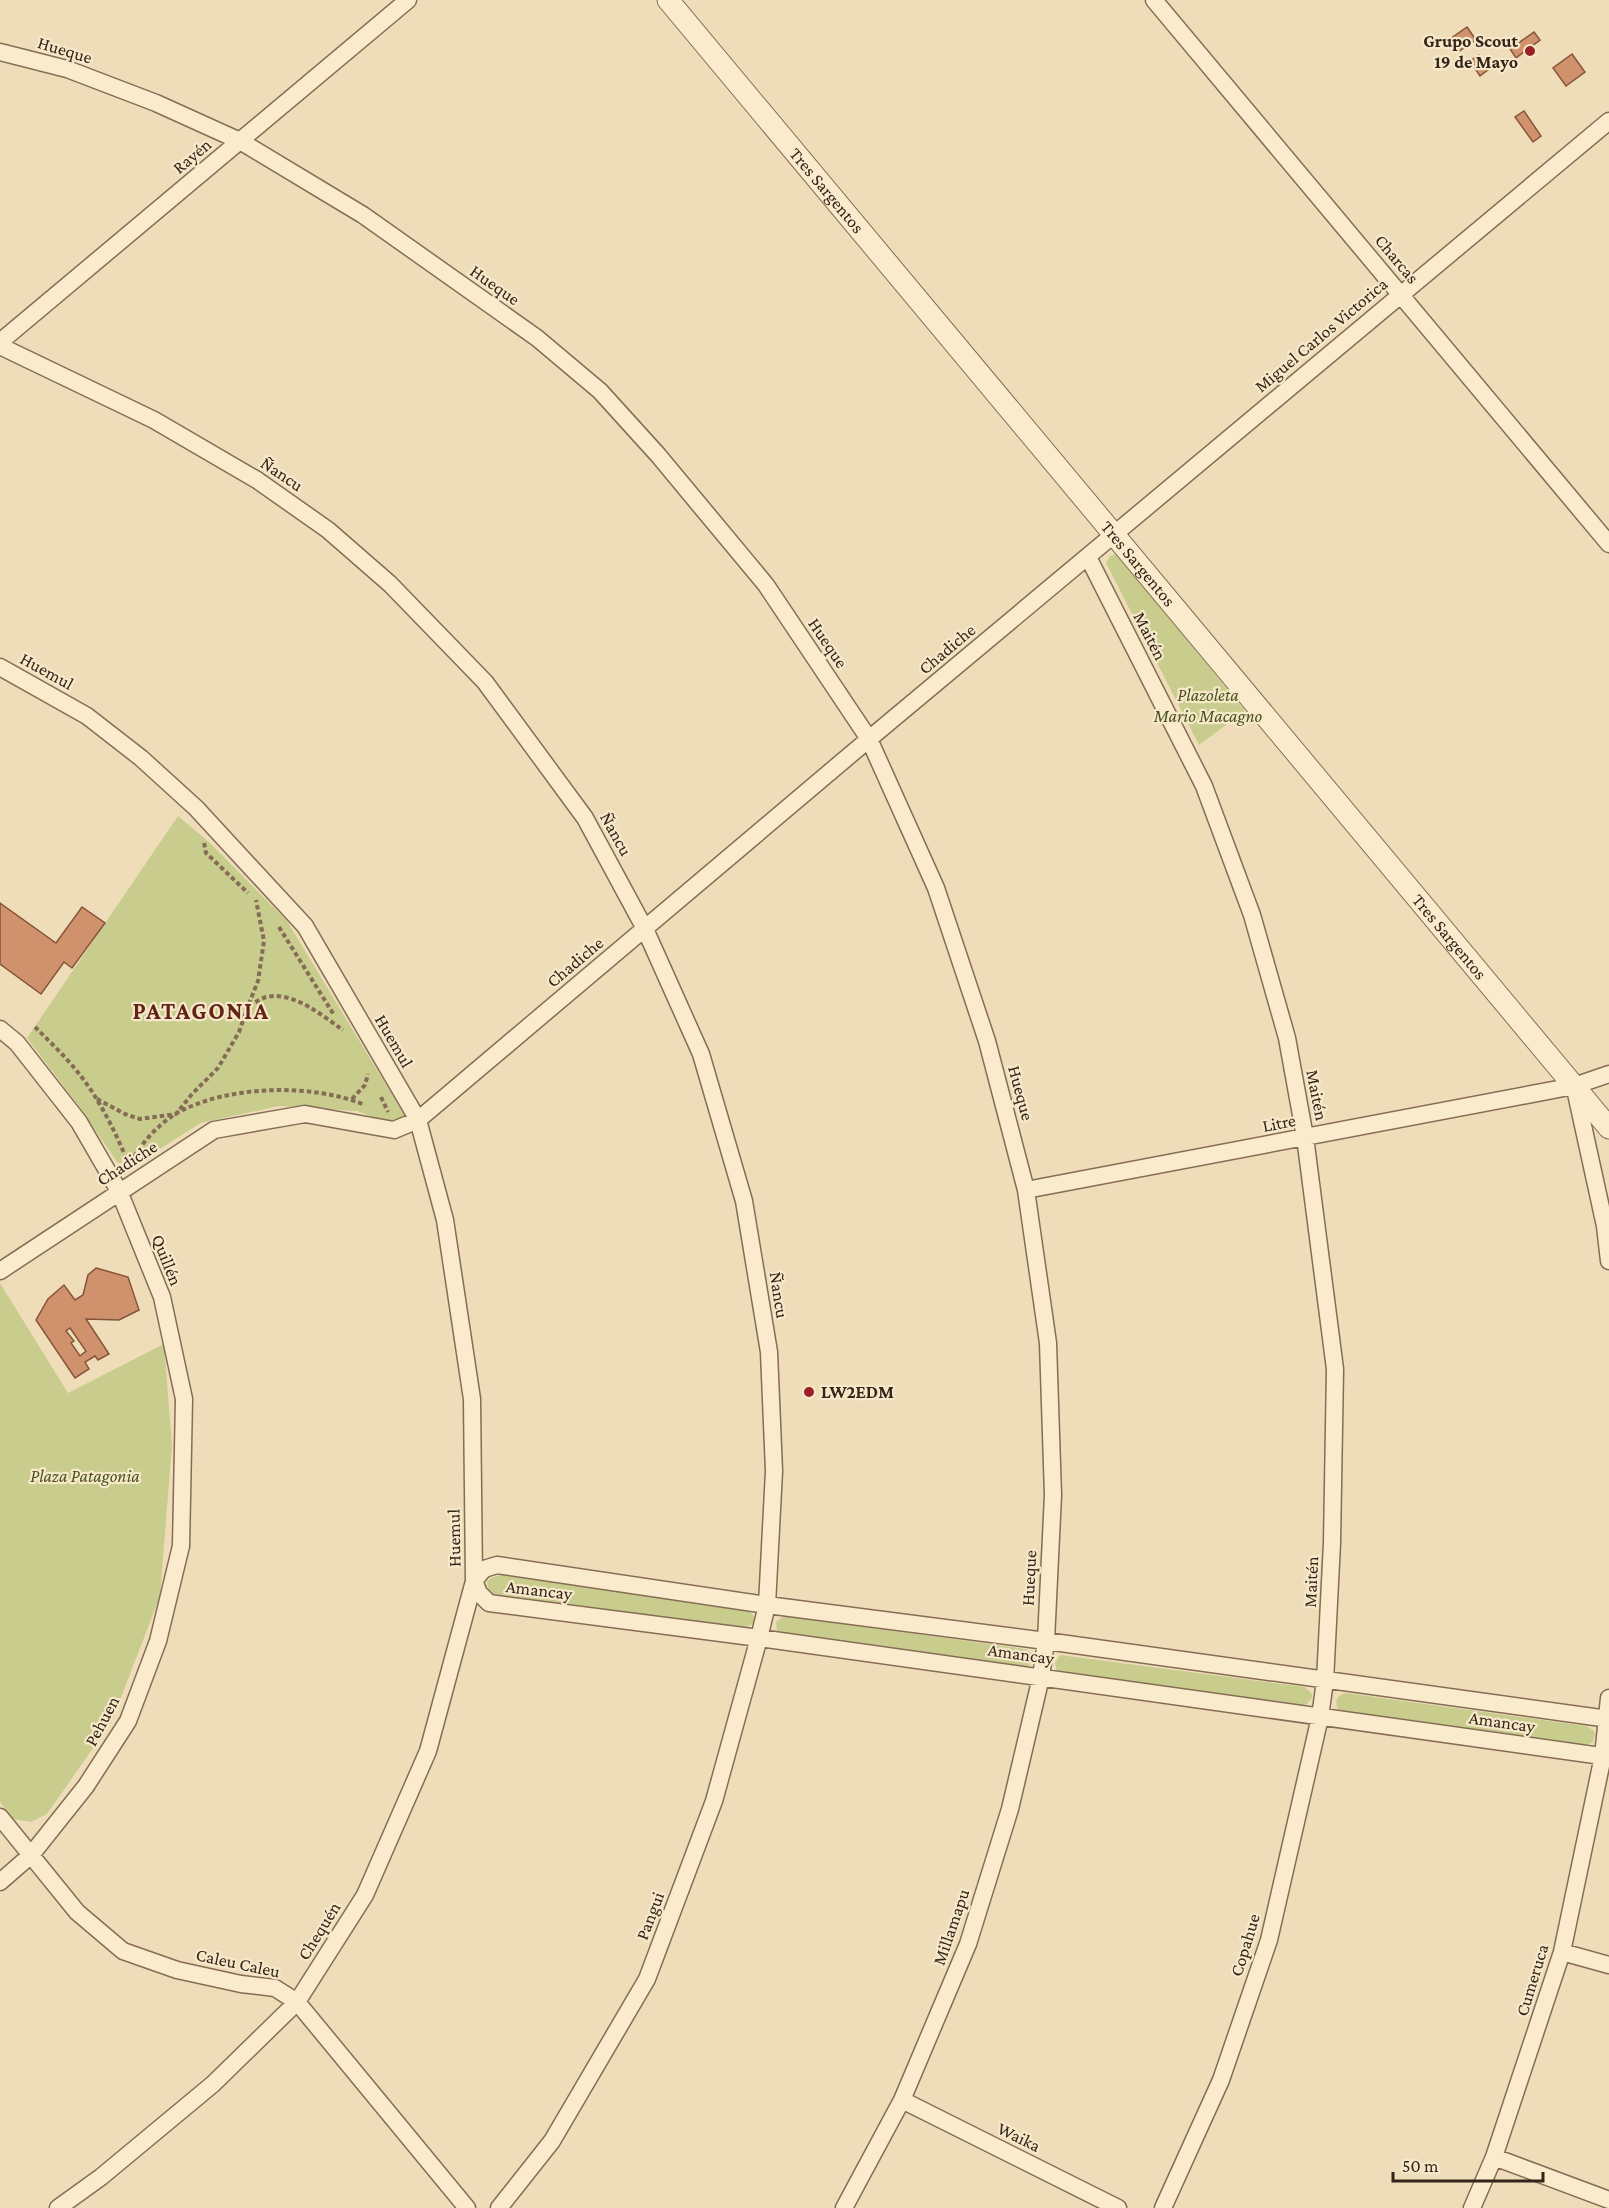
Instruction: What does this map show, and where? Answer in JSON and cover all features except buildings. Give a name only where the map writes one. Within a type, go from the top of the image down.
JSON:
[{"type":"street","name":"Rayén","points":[[0,344],[408,0]]},
{"type":"street","name":"Tres Sargentos","points":[[668,0],[1609,1128]]},
{"type":"street","name":"Charcas","points":[[1155,0],[1609,544]]},
{"type":"street","name":"Hueque","points":[[0,52],[67,69],[156,103],[240,141],[363,215],[537,338],[600,391],[658,455],[766,585],[869,739],[936,888],[987,1041],[1026,1190],[1048,1343],[1053,1495],[1046,1641]]},
{"type":"street","name":"Miguel Carlos Victorica","points":[[1114,535],[1609,121]]},
{"type":"street","name":"Ñancu","points":[[0,344],[154,420],[257,480],[328,530],[390,584],[485,682],[585,818],[645,929],[701,1054],[744,1202],[769,1352],[774,1471],[766,1605]]},
{"type":"street","name":"Chadiche","points":[[0,1271],[214,1130],[305,1114],[394,1131],[418,1120],[1114,535]]},
{"type":"street","name":"Maitén","points":[[1088,557],[1204,786],[1252,915],[1287,1038],[1305,1137],[1335,1369],[1332,1544],[1325,1681]]},
{"type":"street","name":"Huemul","points":[[0,667],[87,716],[141,758],[204,816],[305,926],[418,1120],[445,1220],[472,1399],[474,1581]]},
{"type":"street","name":"Quillén","points":[[0,1029],[17,1043],[79,1122],[119,1191],[162,1297],[184,1399],[181,1546]]},
{"type":"street","name":"Litre","points":[[1026,1190],[1574,1086],[1609,1074]]},
{"type":"street","points":[[1574,1086],[1605,1226],[1609,1261]]},
{"type":"street","name":"Pehuen","points":[[0,1882],[31,1855],[86,1786],[128,1721],[158,1641],[181,1546]]},
{"type":"street","name":"Amancay","points":[[1606,1756],[759,1638],[489,1603],[478,1593],[474,1581],[484,1569],[497,1565],[766,1605],[1046,1641],[1608,1719]]},
{"type":"street","name":"Chequén","points":[[58,2208],[101,2177],[213,2084],[297,2002],[364,1894],[428,1751],[474,1581]]},
{"type":"street","name":"Pangui","points":[[499,2208],[552,2141],[647,1979],[714,1801],[766,1605]]},
{"type":"street","name":"Millamapu","points":[[844,2208],[902,2100],[968,1944],[1010,1809],[1041,1677],[1046,1641]]},
{"type":"street","name":"Copahue","points":[[1162,2208],[1221,2080],[1269,1940],[1320,1717],[1325,1681]]},
{"type":"street","name":"Cumeruca","points":[[1472,2208],[1494,2157],[1562,1953],[1606,1756],[1609,1698]]},
{"type":"street","name":"Caleu Caleu","points":[[0,1817],[77,1912],[123,1951],[177,1970],[241,1984],[275,1988],[297,2002],[466,2208]]},
{"type":"street","points":[[1562,1953],[1609,1965]]},
{"type":"street","name":"Waika","points":[[902,2100],[1119,2208]]},
{"type":"street","points":[[1494,2157],[1609,2200]]},
{"type":"path","points":[[204,842],[206,853],[262,907]]},
{"type":"path","points":[[97,1099],[140,1119],[176,1114],[218,1068],[239,1032],[258,981],[264,940],[256,900]]},
{"type":"path","points":[[275,920],[348,1039]]},
{"type":"path","points":[[248,1006],[264,998],[279,996],[308,1006],[343,1030]]},
{"type":"path","points":[[35,1027],[79,1073],[97,1099],[119,1140],[129,1165]]},
{"type":"path","points":[[363,1065],[373,1083]]},
{"type":"path","points":[[352,1100],[365,1085],[368,1074]]},
{"type":"path","points":[[378,1091],[392,1121],[394,1131]]},
{"type":"green space","name":"Plazoleta Mario Macagno","points":[[1117,554],[1245,711],[1199,745],[1106,563],[1110,556]]},
{"type":"green space","points":[[178,816],[209,842],[287,921],[406,1118],[387,1122],[357,1111],[279,1106],[201,1123],[133,1166],[117,1162],[78,1105],[27,1038]]},
{"type":"green space","name":"Plaza Patagonia","points":[[0,1283],[68,1393],[164,1344],[172,1445],[160,1596],[112,1721],[47,1814],[31,1822],[13,1819],[0,1802]]},
{"type":"green space","points":[[501,1575],[748,1610],[754,1616],[754,1623],[745,1628],[492,1594],[488,1591],[487,1582]]},
{"type":"green space","points":[[784,1616],[1025,1649],[1032,1653],[1033,1661],[1025,1667],[781,1635],[777,1632],[776,1622]]},
{"type":"green space","points":[[1060,1655],[1305,1687],[1312,1694],[1312,1698],[1305,1706],[1060,1674],[1055,1663]]},
{"type":"green space","points":[[1345,1693],[1586,1726],[1595,1734],[1593,1742],[1586,1745],[1341,1712],[1337,1701],[1339,1696]]},
{"type":"place","name":"Grupo Scout 19 de Mayo","points":[[1530,51]]},
{"type":"place","name":"LW2EDM","points":[[809,1392]]},
{"type":"district","name":"PATAGONIA","points":[[201,1010]]}]
